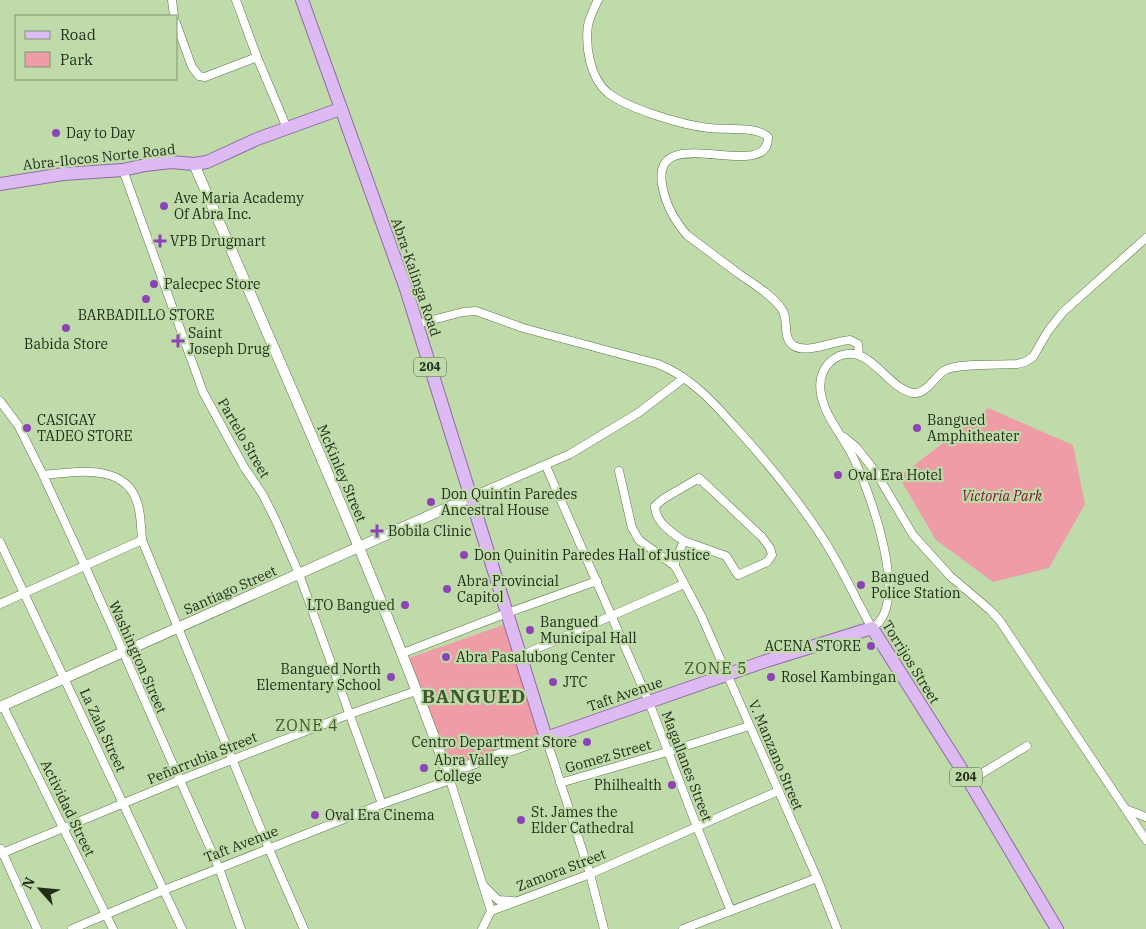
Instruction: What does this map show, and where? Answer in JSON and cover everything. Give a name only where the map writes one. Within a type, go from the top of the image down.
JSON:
[{"type":"main road","name":"Abra-Kalinga Road","points":[[302,0],[406,289],[546,738]]},
{"type":"main road","name":"Abra-Ilocos Norte Road","points":[[0,184],[63,174],[124,170],[171,162],[194,164],[207,162],[257,139],[340,109]]},
{"type":"main road","name":"Taft Avenue","points":[[546,738],[872,628]]},
{"type":"main road","name":"Torrijos Street","points":[[872,628],[969,781],[1057,929]]},
{"type":"street","points":[[172,0],[174,15]]},
{"type":"street","points":[[236,0],[257,57],[287,128]]},
{"type":"street","points":[[598,0],[588,24],[587,40],[593,71],[607,92],[619,100],[646,111],[684,123],[707,128],[754,131],[765,134],[768,138],[766,146],[762,151],[749,156],[690,153],[671,156],[666,160],[662,170],[663,189],[672,214],[679,225],[687,234],[780,306],[784,314],[787,337],[795,347],[810,348],[850,340],[858,344],[859,356]]},
{"type":"street","points":[[178,28],[192,67],[200,76],[205,77],[257,57]]},
{"type":"street","name":"McKinley Street","points":[[194,164],[333,486],[403,654],[448,776],[491,911]]},
{"type":"street","name":"Partelo Street","points":[[124,170],[203,392],[276,521],[299,574],[382,804]]},
{"type":"street","points":[[872,628],[879,624],[885,610],[888,584],[885,554],[878,520],[870,495],[853,456],[823,404],[820,381],[826,367],[841,355],[859,356],[869,360],[899,388],[916,394],[921,392],[937,375],[950,368],[1025,362],[1033,357],[1048,331],[1063,312],[1146,238]]},
{"type":"street","name":"Torrijos Street","points":[[417,324],[463,312],[476,311],[523,328],[658,364],[684,378],[710,399],[784,483],[823,538],[872,628]]},
{"type":"street","points":[[471,497],[570,454],[638,414],[684,378]]},
{"type":"street","name":"Washington Street","points":[[0,401],[18,425],[85,566],[219,868],[241,929]]},
{"type":"street","points":[[840,434],[856,447],[875,471],[913,535],[950,576],[1000,621],[1128,810],[1146,840]]},
{"type":"street","name":"Magallanes Street","points":[[546,466],[649,702],[696,827],[731,911]]},
{"type":"street","points":[[43,475],[84,471],[110,474],[127,485],[138,504],[142,540],[269,849],[304,929]]},
{"type":"street","points":[[619,471],[634,533],[643,543],[675,566],[684,541]]},
{"type":"street","points":[[698,478],[762,537],[772,555],[766,562],[738,574],[726,556],[684,541],[670,531],[658,518],[656,506],[662,499],[698,478]]},
{"type":"street","name":"Santiago Street","points":[[1,704],[179,628],[471,497]]},
{"type":"street","points":[[0,604],[142,540]]},
{"type":"street","name":"La Zala Street","points":[[0,542],[182,929]]},
{"type":"street","name":"V. Manzano Street","points":[[675,566],[701,615],[729,675],[749,726],[817,878],[837,929]]},
{"type":"street","points":[[403,654],[507,613],[597,582]]},
{"type":"street","points":[[520,656],[684,584]]},
{"type":"street","name":"Peñarrubia Street","points":[[1,851],[124,804],[233,759],[416,691]]},
{"type":"street","name":"Actividad Street","points":[[1,704],[113,929]]},
{"type":"street","name":"Gomez Street","points":[[560,783],[749,726]]},
{"type":"street","points":[[546,738],[590,874],[604,929]]},
{"type":"street","name":"Taft Avenue","points":[[72,929],[164,890],[546,738]]},
{"type":"street","points":[[969,781],[1027,746]]},
{"type":"street","name":"Zamora Street","points":[[491,911],[590,874],[778,791]]},
{"type":"street","points":[[1128,810],[1146,817]]},
{"type":"street","points":[[1,851],[37,929]]},
{"type":"street","points":[[683,929],[817,878]]},
{"type":"street","points":[[483,886],[498,900],[519,900]]},
{"type":"street","points":[[482,929],[491,911]]},
{"type":"green space","name":"Victoria Park","points":[[988,408],[1073,445],[1085,504],[1049,568],[993,582],[936,540],[899,477]]},
{"type":"green space","points":[[506,624],[539,734],[449,767],[406,659]]},
{"type":"place","name":"Day to Day","points":[[56,133]]},
{"type":"place","name":"Ave Maria Academy Of Abra Inc.","points":[[164,206]]},
{"type":"place","name":"VPB Drugmart","points":[[160,241]]},
{"type":"place","name":"Palecpec Store","points":[[154,284]]},
{"type":"place","name":"BARBADILLO STORE","points":[[146,299]]},
{"type":"place","name":"Babida Store","points":[[66,328]]},
{"type":"place","name":"Saint Joseph Drug","points":[[178,341]]},
{"type":"place","name":"CASIGAY TADEO STORE","points":[[27,428]]},
{"type":"place","name":"Bangued Amphitheater","points":[[917,428]]},
{"type":"place","name":"Oval Era Hotel","points":[[838,475]]},
{"type":"place","name":"Don Quintin Paredes Ancestral House","points":[[431,502]]},
{"type":"place","name":"Bobila Clinic","points":[[377,531]]},
{"type":"place","name":"Don Quinitin Paredes Hall of Justice","points":[[464,555]]},
{"type":"place","name":"Bangued Police Station","points":[[861,585]]},
{"type":"place","name":"Abra Provincial Capitol","points":[[447,589]]},
{"type":"place","name":"LTO Bangued","points":[[405,605]]},
{"type":"place","name":"Bangued Municipal Hall","points":[[530,630]]},
{"type":"place","name":"ACENA STORE","points":[[871,646]]},
{"type":"place","name":"Abra Pasalubong Center","points":[[446,657]]},
{"type":"place","name":"Bangued North Elementary School","points":[[391,677]]},
{"type":"place","name":"Rosel Kambingan","points":[[771,677]]},
{"type":"place","name":"JTC","points":[[553,682]]},
{"type":"place","name":"Centro Department Store","points":[[587,742]]},
{"type":"place","name":"Abra Valley College","points":[[424,768]]},
{"type":"place","name":"Philhealth","points":[[672,785]]},
{"type":"place","name":"Oval Era Cinema","points":[[315,815]]},
{"type":"place","name":"St. James the Elder Cathedral","points":[[521,820]]},
{"type":"district","name":"ZONE 5","points":[[716,668]]},
{"type":"district","name":"BANGUED","points":[[474,696]]},
{"type":"district","name":"ZONE 4","points":[[307,725]]}]
